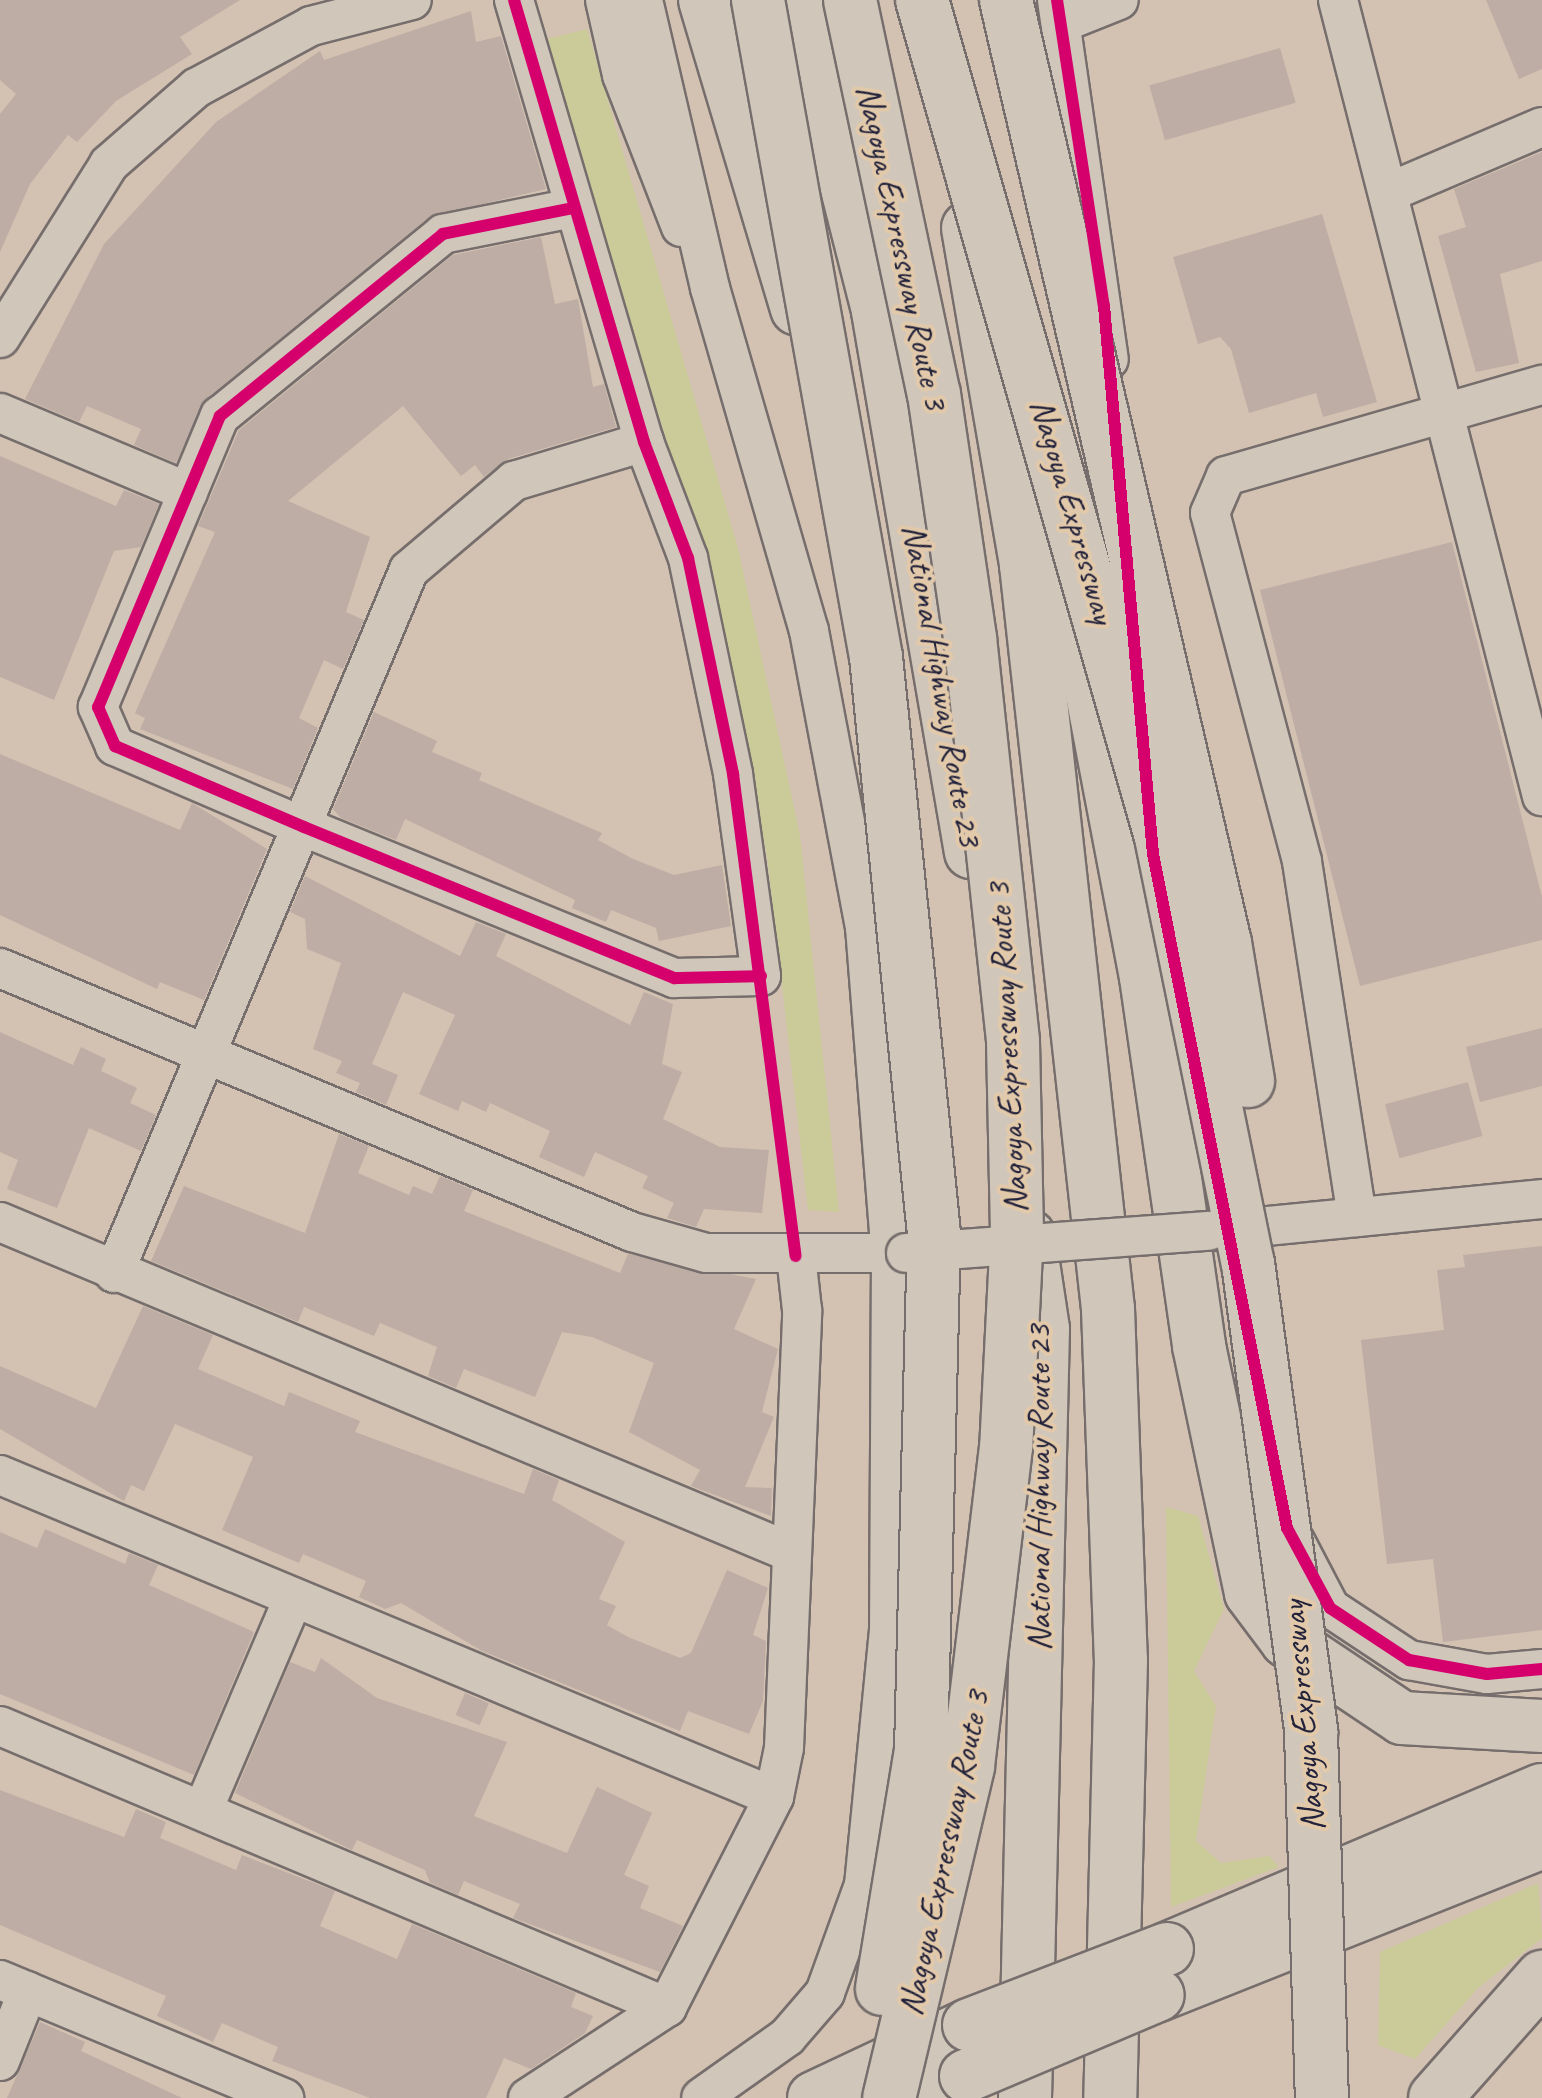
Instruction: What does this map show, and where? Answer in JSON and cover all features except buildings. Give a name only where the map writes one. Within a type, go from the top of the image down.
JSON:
[{"type":"highway","points":[[704,0],[744,147],[928,705],[992,977]]},
{"type":"highway","points":[[758,0],[876,658],[934,1234],[920,1750],[903,1891],[830,2097]]},
{"type":"highway","name":"National Highway Route 23","points":[[799,0],[878,311],[992,977],[1042,1329],[1024,2098]]},
{"type":"highway","name":"Nagoya Expressway Route 3","points":[[850,0],[934,394],[972,656],[1013,1042],[1017,1232],[1006,1447],[968,1767],[889,2098]]},
{"type":"highway","name":"National Highway Route 23","points":[[925,0],[1026,564],[1108,1309],[1121,1660],[1110,2098]]},
{"type":"highway","name":"Nagoya Expressway","points":[[925,0],[1080,532],[1188,952],[1248,1263],[1311,1732],[1322,2098]]},
{"type":"highway","points":[[1006,0],[1226,942],[1278,1263],[1320,1625],[1311,1732]]},
{"type":"highway","points":[[1026,564],[1080,631],[1146,976],[1199,1346],[1251,1592],[1288,1641],[1402,1718],[1542,1726]]},
{"type":"highway","points":[[830,2097],[952,2066],[1163,1972],[1542,1790]]},
{"type":"highway","points":[[1163,1972],[1542,1842]]},
{"type":"highway","points":[[1435,2098],[1542,1977]]},
{"type":"street","points":[[0,338],[109,164],[196,88],[311,26],[412,0]]},
{"type":"street","points":[[514,0],[644,442],[688,558],[734,774],[761,976],[674,978],[114,746],[98,707],[220,416],[443,234],[573,208]]},
{"type":"street","points":[[606,0],[656,175],[710,288]]},
{"type":"street","points":[[643,0],[710,288],[808,631],[865,927],[898,1253],[889,1630],[864,1886],[824,1993],[788,2037],[702,2098]]},
{"type":"street","points":[[1119,0],[1058,11],[1104,306],[1153,854],[1218,1230],[1287,1528],[1330,1608],[1409,1660],[1487,1674],[1542,1669]]},
{"type":"street","points":[[1338,0],[1392,191],[1442,410],[1526,670],[1542,796]]},
{"type":"street","points":[[1392,191],[1542,128]]},
{"type":"street","points":[[1356,1217],[1302,861],[1210,513],[1226,476],[1442,410],[1542,385]]},
{"type":"street","points":[[0,413],[188,492]]},
{"type":"street","points":[[114,1272],[409,570],[514,481],[644,442]]},
{"type":"street","points":[[0,968],[632,1232],[706,1253],[898,1253],[1218,1230],[1542,1199]]},
{"type":"street","points":[[0,1222],[790,1552]]},
{"type":"street","points":[[528,2098],[666,2006],[774,1797],[784,1748],[802,1310],[796,1256]]},
{"type":"street","points":[[0,1475],[774,1797]]},
{"type":"street","points":[[204,1810],[293,1599]]},
{"type":"street","points":[[0,1726],[666,2006]]},
{"type":"street","points":[[0,2061],[14,1986],[284,2098]]},
{"type":"path","points":[[761,976],[796,1256]]},
{"type":"green space","points":[[587,29],[738,548],[800,835],[839,1212],[808,1210],[767,856],[720,615],[543,40]]},
{"type":"green space","points":[[1166,1507],[1198,1516],[1224,1609],[1194,1671],[1216,1706],[1196,1841],[1221,1863],[1269,1856],[1279,1867],[1171,1907]]},
{"type":"green space","points":[[1538,1883],[1542,1938],[1478,1988],[1415,2059],[1378,2045],[1380,1952]]},
{"type":"cycle path","points":[[514,0],[644,442],[688,558],[733,774],[796,1256]]},
{"type":"cycle path","points":[[1057,0],[1104,306],[1153,854],[1287,1528],[1330,1608],[1409,1660],[1487,1674],[1542,1669]]},
{"type":"cycle path","points":[[573,208],[443,234],[220,416],[98,707],[115,746],[674,978],[761,976]]}]
